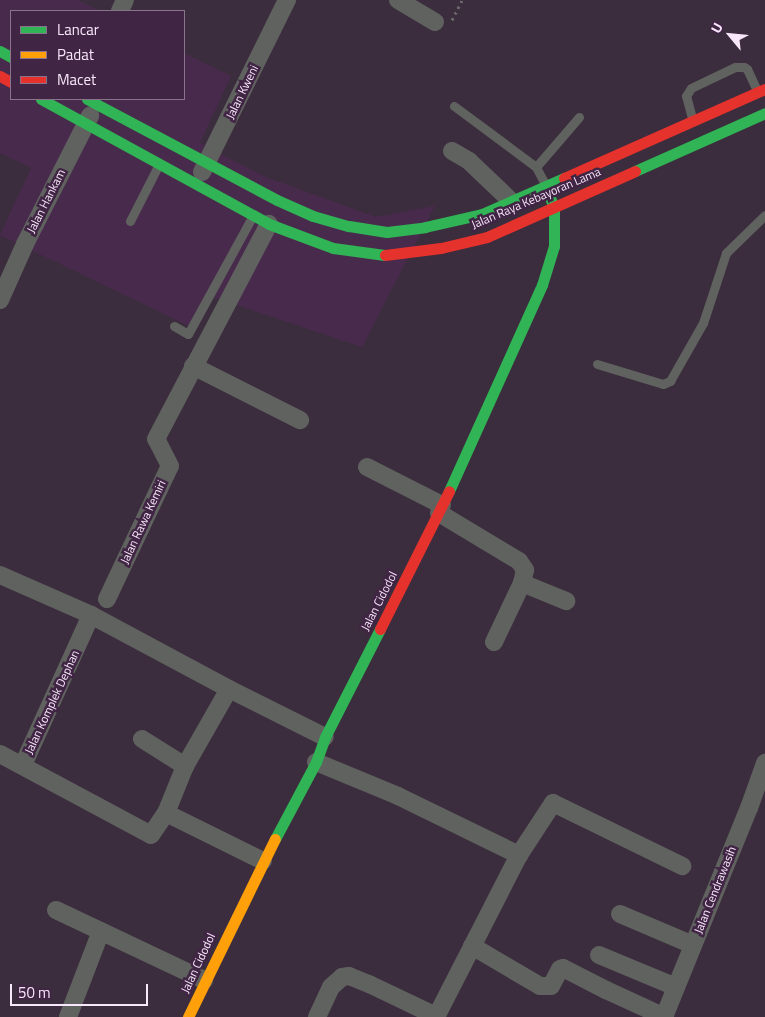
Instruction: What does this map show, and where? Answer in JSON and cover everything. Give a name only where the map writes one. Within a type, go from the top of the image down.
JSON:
[{"type":"main road","name":"Jalan Raya Kebayoran Lama","points":[[43,100],[269,224],[308,227],[349,226],[388,244],[512,202],[761,90]]},
{"type":"main road","name":"Jalan Raya Kebayoran Lama","points":[[91,102],[206,163],[308,227],[332,248],[388,244],[442,248],[487,237],[765,113]]},
{"type":"main road","name":"Jalan Cidodol","points":[[188,1017],[204,980],[263,861],[316,762],[325,737],[441,509],[542,285],[554,246],[554,208],[546,186]]},
{"type":"street","name":"Jalan Kweni","points":[[195,184],[288,0]]},
{"type":"street","points":[[398,0],[435,22]]},
{"type":"street","name":"Jalan Hankam","points":[[0,300],[25,244],[86,124],[91,102]]},
{"type":"street","points":[[452,151],[469,161],[512,202]]},
{"type":"street","name":"Jalan Rawa Kemiri","points":[[107,599],[170,466],[156,439],[269,224]]},
{"type":"street","points":[[193,366],[300,420]]},
{"type":"street","points":[[367,467],[441,509],[519,561],[526,570],[522,583],[494,642]]},
{"type":"street","points":[[0,575],[91,615],[229,689],[325,737]]},
{"type":"street","points":[[522,583],[566,601]]},
{"type":"street","name":"Jalan Komplek Dephan","points":[[0,754],[22,765],[91,615]]},
{"type":"street","points":[[22,765],[151,835],[166,813],[186,766],[229,689]]},
{"type":"street","points":[[142,739],[186,766]]},
{"type":"street","points":[[316,762],[398,796],[518,854]]},
{"type":"street","name":"Jalan Cendrawasih","points":[[664,1017],[693,945],[757,811],[765,763]]},
{"type":"street","points":[[317,1017],[330,987],[342,977],[349,976],[436,1017],[518,854],[553,803],[682,866]]},
{"type":"street","points":[[166,813],[263,861]]},
{"type":"street","points":[[56,910],[204,980]]},
{"type":"street","points":[[620,914],[693,945]]},
{"type":"street","points":[[68,1017],[101,931]]},
{"type":"street","points":[[472,946],[540,986],[551,986],[560,969],[563,968],[664,1017]]},
{"type":"street","points":[[599,955],[676,987]]},
{"type":"lane","points":[[693,120],[686,96],[691,88],[735,68],[744,67],[747,69],[761,90]]},
{"type":"lane","points":[[454,106],[536,167],[546,186]]},
{"type":"lane","points":[[536,167],[580,117]]},
{"type":"lane","points":[[130,221],[159,164]]},
{"type":"lane","points":[[174,326],[188,334],[253,215]]},
{"type":"lane","points":[[597,364],[663,384],[670,381],[703,323],[726,253],[765,215]]},
{"type":"shaded area","points":[[0,0],[78,0],[98,10],[10,10],[10,100],[185,100],[185,53],[231,76],[200,143],[263,176],[376,217],[435,206],[362,347],[210,296],[195,329],[0,235],[31,168],[0,153]]},
{"type":"traffic: fast","points":[[0,51],[10,56]]},
{"type":"traffic: fast","points":[[43,100],[269,224],[333,248],[385,255]]},
{"type":"traffic: fast","points":[[89,100],[277,200],[313,216],[349,226],[387,232],[425,227],[482,214],[564,178]]},
{"type":"traffic: fast","points":[[635,171],[765,113]]},
{"type":"traffic: fast","points":[[449,491],[542,285],[554,246],[554,208],[546,187]]},
{"type":"traffic: fast","points":[[275,839],[316,762],[325,737],[380,629]]},
{"type":"traffic: slow","points":[[188,1017],[275,839]]},
{"type":"traffic: jam","points":[[0,76],[10,81]]},
{"type":"traffic: jam","points":[[564,178],[765,89]]},
{"type":"traffic: jam","points":[[385,255],[441,248],[487,237],[635,171]]},
{"type":"traffic: jam","points":[[380,629],[449,491]]}]
